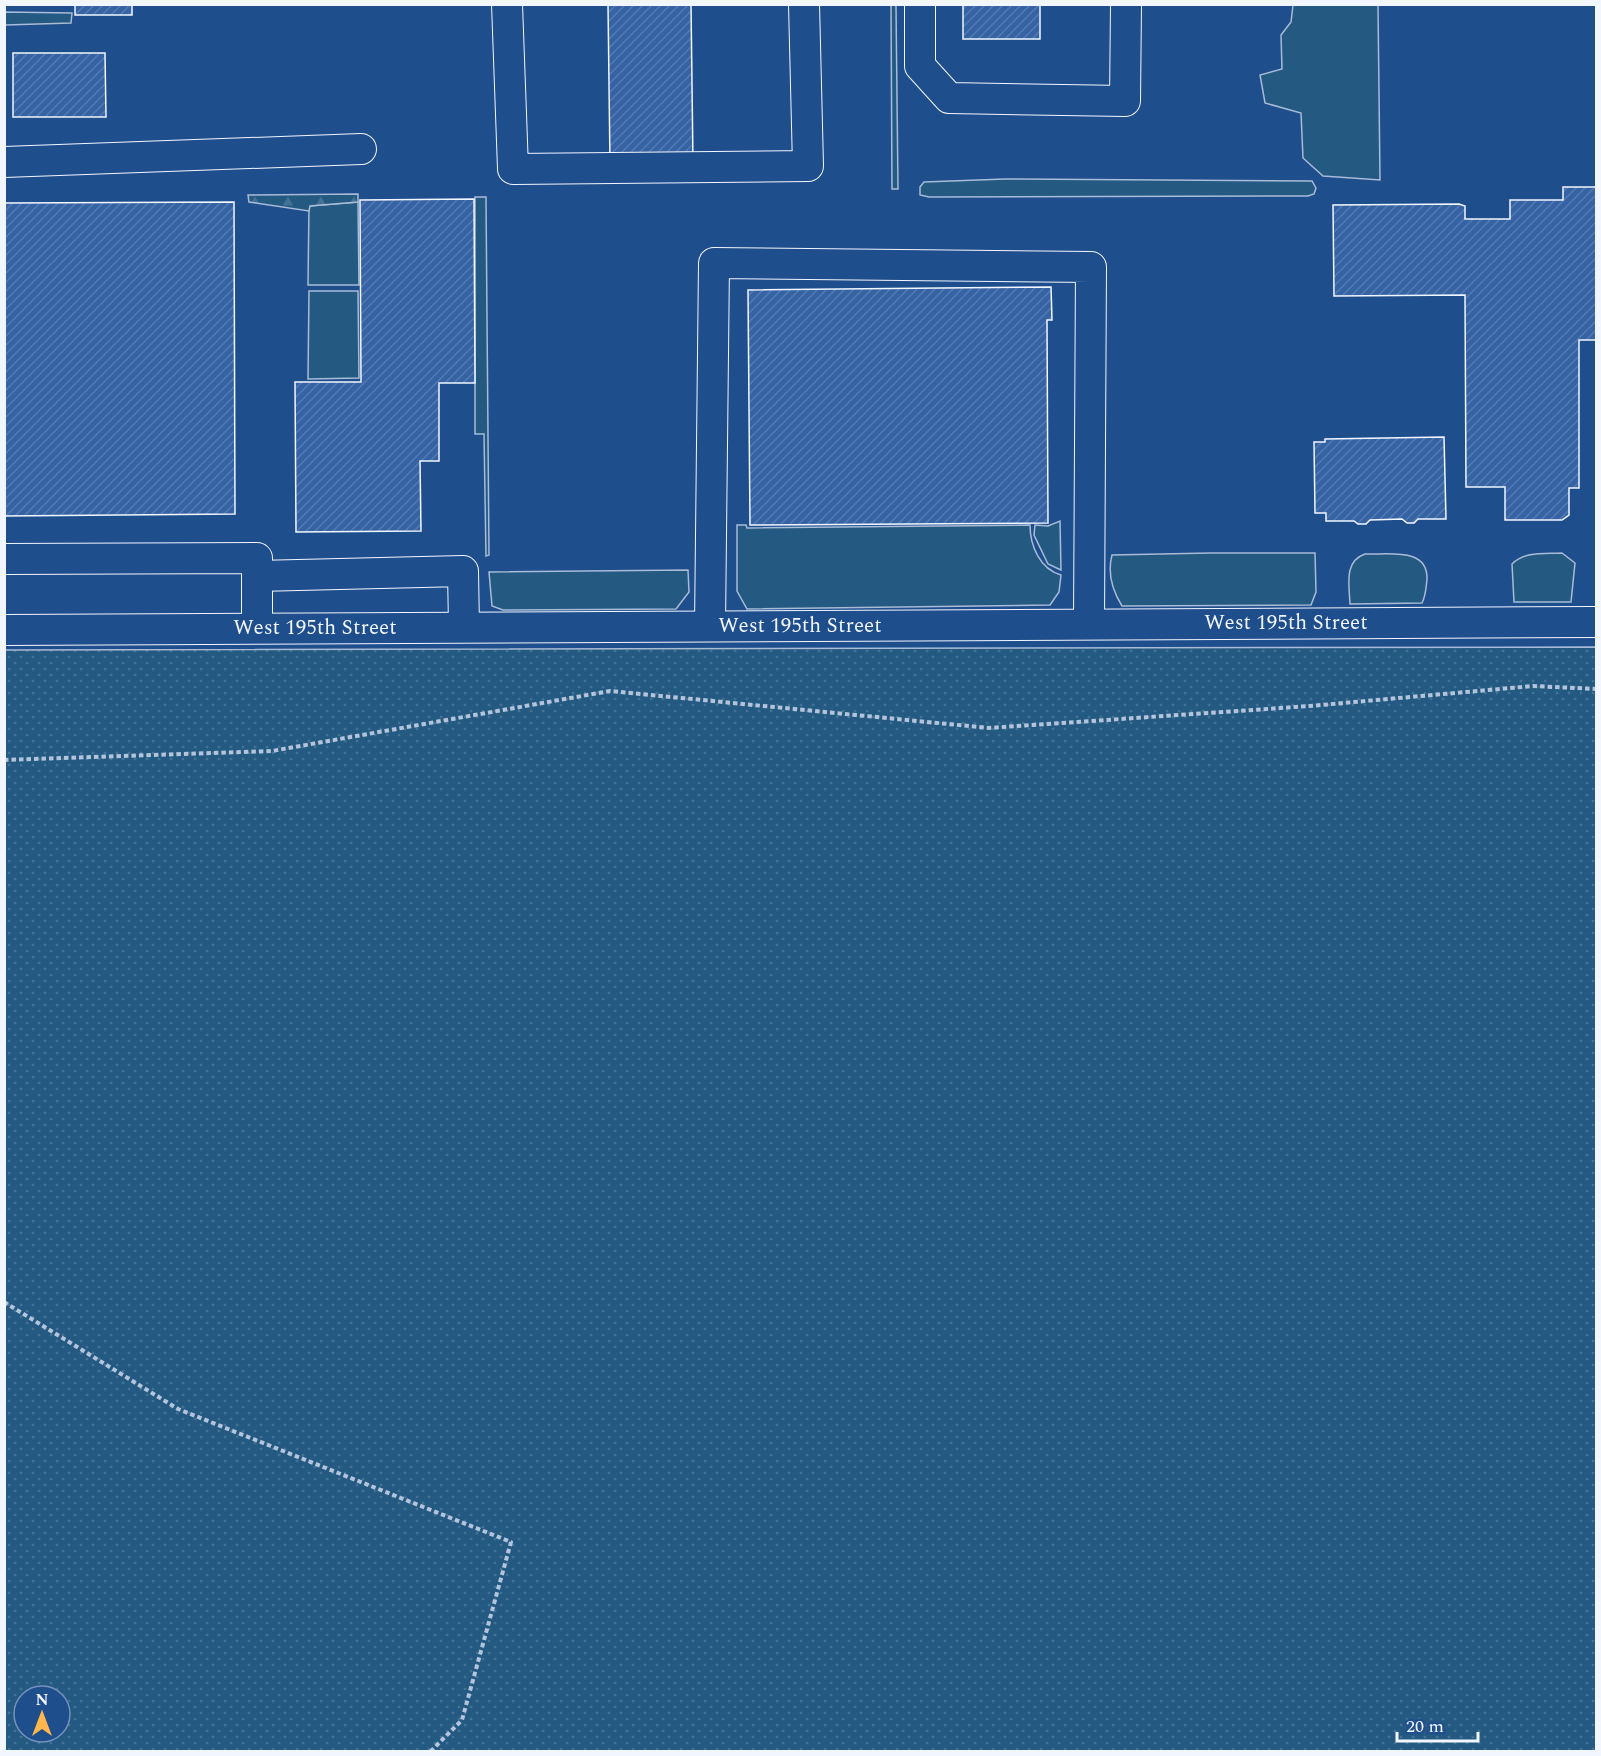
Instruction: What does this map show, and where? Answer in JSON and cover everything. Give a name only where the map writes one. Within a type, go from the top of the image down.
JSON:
[{"type":"street","points":[[507,4],[513,169],[808,166],[804,4]]},
{"type":"street","points":[[920,4],[920,66],[949,98],[1125,100],[1126,4]]},
{"type":"street","points":[[4,162],[361,149]]},
{"type":"street","points":[[710,626],[714,263],[1091,267],[1089,624]]},
{"type":"street","points":[[4,559],[257,558],[257,628]]},
{"type":"street","points":[[257,576],[463,571],[464,627]]},
{"type":"street","name":"West 195th Street","points":[[4,630],[1596,622]]},
{"type":"path","points":[[4,760],[272,751],[610,691],[988,728],[1310,706],[1533,686],[1596,689]]},
{"type":"path","points":[[4,1302],[178,1409],[511,1542],[462,1720],[430,1752]]},
{"type":"green space","points":[[891,5],[896,5],[898,189],[892,189]]},
{"type":"green space","points":[[1293,5],[1378,5],[1380,180],[1323,176],[1303,158],[1301,113],[1265,103],[1260,75],[1282,69],[1281,35],[1291,22]]},
{"type":"green space","points":[[5,12],[72,13],[71,23],[5,25]]},
{"type":"green space","points":[[1005,179],[1312,181],[1316,188],[1314,194],[1308,196],[929,197],[920,195],[920,187],[924,182]]},
{"type":"green space","points":[[358,194],[358,202],[310,206],[309,211],[249,202],[248,195]]},
{"type":"green space","points":[[475,197],[486,197],[489,555],[486,556],[484,434],[475,434]]},
{"type":"green space","points":[[358,202],[359,285],[308,285],[309,206]]},
{"type":"green space","points":[[309,291],[358,291],[359,378],[308,379]]},
{"type":"green space","points":[[1060,521],[1061,570],[1048,564],[1034,535],[1035,525],[1048,526]]},
{"type":"green space","points":[[737,525],[746,525],[747,528],[1030,525],[1032,541],[1038,556],[1047,568],[1061,575],[1059,592],[1050,605],[747,609],[737,591]]},
{"type":"green space","points":[[1315,553],[1316,592],[1311,605],[1122,606],[1111,582],[1112,555]]},
{"type":"green space","points":[[1562,553],[1575,563],[1571,602],[1514,602],[1512,564],[1529,555]]},
{"type":"green space","points":[[1365,554],[1405,555],[1421,562],[1426,569],[1427,579],[1422,603],[1350,604],[1349,574],[1358,557]]},
{"type":"green space","points":[[688,570],[689,592],[676,609],[503,610],[492,606],[489,572]]},
{"type":"green space","points":[[1596,647],[1596,1751],[5,1751],[5,650]]},
{"type":"building","points":[[75,4],[132,4],[132,15],[75,15]]},
{"type":"building","points":[[608,4],[691,4],[693,164],[610,164]]},
{"type":"building","points":[[963,4],[1040,4],[1040,39],[963,39]]},
{"type":"building","points":[[13,53],[105,53],[106,117],[13,117]]},
{"type":"building","points":[[1563,187],[1596,187],[1596,340],[1579,340],[1579,488],[1569,488],[1569,515],[1562,520],[1505,520],[1505,487],[1466,487],[1465,295],[1334,296],[1333,205],[1459,204],[1465,206],[1465,219],[1510,219],[1510,200],[1563,200]]},
{"type":"building","points":[[474,199],[475,383],[439,383],[439,461],[420,461],[421,531],[296,532],[295,382],[361,382],[360,200]]},
{"type":"building","points":[[234,202],[235,514],[4,516],[4,203]]},
{"type":"building","points":[[1051,287],[1052,320],[1047,320],[1048,523],[750,525],[748,290]]},
{"type":"building","points":[[1444,437],[1446,519],[1418,519],[1414,523],[1407,523],[1402,519],[1370,520],[1366,524],[1358,524],[1354,521],[1326,521],[1326,513],[1315,513],[1314,442],[1325,442],[1325,439]]}]
